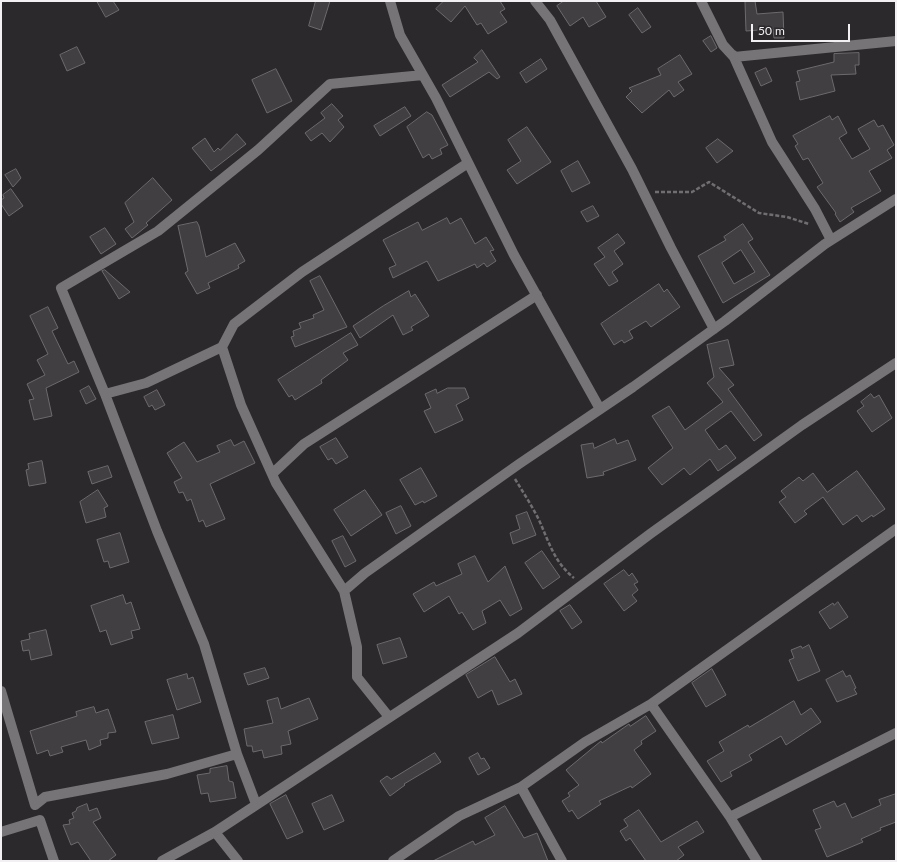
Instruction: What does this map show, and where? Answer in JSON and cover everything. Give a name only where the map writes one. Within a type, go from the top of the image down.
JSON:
[{"type":"street","points":[[390,1],[400,35],[423,75],[537,295],[600,409]]},
{"type":"street","points":[[535,1],[554,27],[643,191],[714,329]]},
{"type":"street","points":[[701,1],[723,45],[733,55],[772,142],[815,210],[831,240]]},
{"type":"street","points":[[733,55],[734,57],[896,41]]},
{"type":"street","points":[[256,804],[237,754],[204,644],[157,531],[105,394],[62,288],[158,231],[258,150],[330,84],[423,75]]},
{"type":"street","points":[[105,394],[146,383],[222,347],[234,324],[302,272],[468,163]]},
{"type":"street","points":[[344,591],[365,573],[510,470],[714,329],[831,240],[896,199]]},
{"type":"street","points":[[272,474],[304,444],[537,295]]},
{"type":"street","points":[[222,347],[241,405],[272,474],[344,591],[357,647],[357,677],[389,716]]},
{"type":"street","points":[[162,861],[215,832],[518,632],[802,425],[896,363]]},
{"type":"street","points":[[393,861],[459,816],[521,787],[585,742],[651,704],[896,528]]},
{"type":"street","points":[[1,691],[35,805],[54,861]]},
{"type":"street","points":[[651,704],[730,817],[757,861]]},
{"type":"street","points":[[730,817],[896,733]]},
{"type":"street","points":[[35,805],[45,797],[167,774],[237,754]]},
{"type":"street","points":[[521,787],[562,861]]},
{"type":"street","points":[[1,832],[40,820]]},
{"type":"street","points":[[215,832],[238,861]]},
{"type":"path","points":[[643,191],[692,192],[709,182],[759,213],[787,217],[825,229]]},
{"type":"path","points":[[510,470],[538,520],[550,549],[566,572],[582,585]]},
{"type":"building","points":[[97,1],[113,1],[119,10],[106,17]]},
{"type":"building","points":[[316,1],[330,1],[321,30],[309,26]]},
{"type":"building","points":[[444,1],[500,1],[505,9],[500,12],[507,22],[488,34],[481,23],[477,25],[465,6],[451,22],[436,9]]},
{"type":"building","points":[[564,1],[596,1],[606,17],[589,27],[583,17],[570,26],[557,6]]},
{"type":"building","points":[[755,1],[757,14],[783,12],[784,38],[774,38],[773,29],[746,31],[745,2]]},
{"type":"building","points":[[638,8],[651,27],[642,33],[629,15]]},
{"type":"building","points":[[711,36],[717,48],[711,52],[703,41]]},
{"type":"building","points":[[77,47],[85,63],[67,71],[60,55]]},
{"type":"building","points":[[482,50],[500,77],[497,79],[489,72],[450,97],[442,85],[478,62],[474,58]]},
{"type":"building","points":[[859,53],[859,65],[855,65],[856,74],[831,75],[835,91],[800,100],[796,82],[800,81],[797,71],[834,62],[834,54]]},
{"type":"building","points":[[680,55],[692,74],[678,82],[684,90],[674,97],[669,90],[642,113],[626,97],[632,91],[629,88],[661,75],[658,69]]},
{"type":"building","points":[[541,59],[547,69],[526,83],[520,73]]},
{"type":"building","points":[[766,68],[772,81],[761,86],[755,73]]},
{"type":"building","points":[[276,69],[292,101],[267,113],[252,80]]},
{"type":"building","points":[[332,104],[343,116],[338,120],[344,127],[330,142],[322,133],[311,141],[305,133],[325,118],[321,113]]},
{"type":"building","points":[[405,107],[411,116],[380,136],[374,126]]},
{"type":"building","points":[[427,112],[432,115],[448,145],[440,149],[442,154],[432,159],[429,154],[423,158],[407,127]]},
{"type":"building","points":[[830,116],[832,120],[838,116],[847,133],[839,138],[852,159],[870,149],[858,129],[874,120],[878,127],[883,125],[894,145],[887,150],[892,158],[869,171],[881,191],[851,208],[854,212],[840,222],[835,214],[836,213],[817,187],[823,183],[808,158],[803,160],[795,146],[798,144],[793,136]]},
{"type":"building","points":[[527,127],[551,162],[517,184],[507,170],[521,161],[508,140]]},
{"type":"building","points":[[237,134],[246,144],[211,171],[192,148],[205,138],[214,152],[218,148],[220,150]]},
{"type":"building","points":[[718,139],[733,151],[717,163],[706,148]]},
{"type":"building","points":[[578,161],[590,183],[572,192],[561,171]]},
{"type":"building","points":[[16,169],[21,178],[13,187],[5,175]]},
{"type":"building","points":[[153,178],[172,200],[146,223],[148,225],[132,238],[125,229],[134,222],[125,203]]},
{"type":"building","points":[[11,189],[23,206],[9,216],[1,204],[1,200],[4,198],[3,195]]},
{"type":"building","points":[[593,206],[599,216],[587,222],[581,212]]},
{"type":"building","points":[[447,218],[450,224],[461,218],[475,244],[486,237],[494,250],[490,251],[496,261],[487,267],[484,263],[477,268],[475,264],[438,281],[427,261],[393,278],[389,268],[396,265],[383,240],[418,222],[422,230]]},
{"type":"building","points":[[197,222],[206,257],[235,243],[245,261],[238,265],[239,268],[208,283],[210,288],[197,294],[185,273],[188,271],[178,226]]},
{"type":"building","points":[[743,224],[753,239],[748,242],[770,275],[723,303],[698,256],[726,240],[724,237]],"holes":[[[741,250],[755,272],[734,284],[722,263]]]},
{"type":"building","points":[[105,228],[116,244],[101,254],[90,237]]},
{"type":"building","points":[[618,234],[625,243],[614,251],[623,264],[612,272],[618,281],[609,286],[594,264],[605,257],[598,248]]},
{"type":"building","points":[[105,270],[130,292],[119,299],[102,271]]},
{"type":"building","points":[[320,276],[347,327],[295,347],[291,337],[294,336],[293,331],[301,328],[299,323],[314,318],[313,315],[324,310],[310,281]]},
{"type":"building","points":[[659,284],[664,292],[667,289],[680,307],[651,327],[646,321],[629,331],[633,338],[624,343],[622,340],[614,345],[601,324]]},
{"type":"building","points":[[409,291],[411,297],[415,294],[429,316],[411,327],[413,330],[403,335],[393,315],[360,338],[353,326]]},
{"type":"building","points":[[48,307],[58,328],[52,331],[68,364],[74,361],[79,372],[46,388],[52,416],[34,420],[29,400],[34,399],[27,384],[45,375],[37,360],[48,354],[30,316]]},
{"type":"building","points":[[351,333],[358,345],[343,353],[348,360],[321,380],[322,383],[295,400],[292,395],[289,397],[278,380]]},
{"type":"building","points":[[728,340],[734,365],[719,368],[734,385],[728,389],[762,435],[754,441],[731,411],[705,430],[719,450],[726,445],[736,458],[718,471],[710,459],[690,475],[684,468],[662,485],[648,468],[673,448],[652,416],[669,406],[685,430],[723,402],[707,383],[714,377],[707,345]]},
{"type":"building","points":[[89,386],[96,399],[86,404],[80,391]]},
{"type":"building","points":[[448,388],[465,388],[469,398],[456,405],[463,420],[435,433],[424,411],[431,408],[425,394],[436,389],[437,393]]},
{"type":"building","points":[[157,390],[165,405],[155,410],[152,405],[149,407],[144,397]]},
{"type":"building","points":[[871,394],[874,398],[879,395],[892,418],[872,432],[857,411],[864,406],[861,402]]},
{"type":"building","points":[[336,438],[348,457],[336,464],[332,458],[328,460],[320,447]]},
{"type":"building","points":[[615,439],[617,444],[628,440],[636,460],[603,472],[604,475],[587,478],[581,445],[593,443],[594,448]]},
{"type":"building","points":[[231,440],[234,446],[244,441],[255,463],[210,484],[225,519],[206,527],[203,520],[199,522],[191,499],[187,501],[183,492],[179,493],[174,482],[182,478],[167,453],[184,442],[197,462],[220,452],[217,446]]},
{"type":"building","points":[[42,461],[46,483],[29,486],[26,470],[29,469],[28,464]]},
{"type":"building","points":[[108,466],[112,477],[92,484],[88,472]]},
{"type":"building","points":[[421,468],[437,496],[424,503],[423,501],[415,505],[400,480]]},
{"type":"building","points":[[857,471],[885,509],[862,522],[857,515],[843,525],[823,497],[804,511],[807,514],[795,523],[779,502],[786,497],[781,491],[799,477],[803,481],[813,473],[827,492]]},
{"type":"building","points":[[98,490],[108,506],[104,508],[106,517],[86,523],[80,502]]},
{"type":"building","points":[[365,490],[382,515],[351,536],[334,510]]},
{"type":"building","points":[[401,506],[411,526],[396,534],[386,513]]},
{"type":"building","points":[[527,512],[536,535],[513,544],[510,533],[520,529],[516,516]]},
{"type":"building","points":[[120,533],[129,562],[110,568],[108,561],[104,562],[97,540]]},
{"type":"building","points":[[343,536],[356,561],[345,567],[332,541]]},
{"type":"building","points":[[542,551],[560,577],[543,589],[525,563]]},
{"type":"building","points":[[475,556],[488,582],[505,566],[522,609],[510,616],[500,600],[482,611],[486,623],[473,630],[462,612],[459,614],[449,596],[424,612],[413,594],[434,582],[436,586],[462,574],[458,564]]},
{"type":"building","points":[[624,570],[629,576],[632,573],[638,582],[634,584],[638,590],[632,595],[637,601],[624,611],[604,584]]},
{"type":"building","points":[[123,595],[126,604],[131,602],[140,629],[131,631],[133,638],[111,645],[106,630],[100,632],[91,606]]},
{"type":"building","points":[[838,602],[848,617],[830,629],[819,612],[833,603],[834,605]]},
{"type":"building","points":[[570,605],[582,622],[572,629],[560,611]]},
{"type":"building","points":[[46,630],[52,655],[31,660],[29,650],[23,651],[21,641],[30,639],[29,634]]},
{"type":"building","points":[[400,638],[407,657],[383,664],[377,645]]},
{"type":"building","points":[[809,645],[820,671],[798,681],[789,660],[794,658],[791,650]]},
{"type":"building","points":[[495,657],[510,682],[515,679],[522,694],[498,705],[492,690],[478,698],[466,675]]},
{"type":"building","points":[[265,668],[269,678],[248,685],[244,674]]},
{"type":"building","points":[[712,669],[726,695],[706,707],[692,683]]},
{"type":"building","points":[[843,671],[846,677],[850,675],[857,694],[837,702],[826,680]]},
{"type":"building","points":[[187,674],[188,679],[193,677],[201,702],[177,710],[167,680]]},
{"type":"building","points":[[278,698],[281,709],[309,698],[318,719],[288,731],[291,744],[281,746],[282,754],[264,758],[262,750],[253,752],[252,746],[247,746],[244,729],[273,723],[267,701]]},
{"type":"building","points":[[794,701],[801,715],[811,708],[821,722],[786,745],[781,736],[749,755],[752,760],[730,772],[732,776],[721,782],[707,761],[724,751],[719,742],[748,725],[749,727]]},
{"type":"building","points":[[94,707],[96,713],[108,709],[116,732],[108,733],[108,738],[100,740],[101,745],[89,750],[86,740],[61,747],[63,752],[50,756],[48,750],[37,754],[30,731],[77,716],[76,712]]},
{"type":"building","points":[[173,715],[179,738],[152,744],[145,722]]},
{"type":"building","points":[[646,716],[656,731],[641,741],[642,744],[634,750],[651,774],[632,788],[631,786],[599,801],[601,804],[578,819],[572,810],[569,812],[562,801],[570,796],[568,793],[579,785],[566,770],[601,741],[602,743],[629,724],[630,726]]},
{"type":"building","points":[[435,753],[441,762],[404,784],[405,785],[390,796],[380,781],[387,776],[391,779]]},
{"type":"building","points":[[478,753],[481,759],[484,758],[490,768],[478,775],[469,758]]},
{"type":"building","points":[[227,766],[229,781],[233,782],[236,798],[210,802],[208,793],[201,794],[197,775],[210,773],[210,769]]},
{"type":"building","points":[[896,794],[896,822],[880,828],[881,830],[861,839],[863,842],[827,857],[815,830],[821,828],[813,810],[834,801],[837,807],[845,803],[852,818],[881,805],[879,800]]},
{"type":"building","points":[[286,795],[303,832],[287,839],[270,804]]},
{"type":"building","points":[[332,795],[344,821],[324,830],[312,804]]},
{"type":"building","points":[[87,804],[89,811],[97,808],[101,818],[93,822],[116,855],[108,861],[91,861],[78,842],[71,845],[63,825],[70,824],[69,820],[74,818],[72,813],[76,811],[77,808]]},
{"type":"building","points":[[505,806],[524,838],[537,833],[548,861],[433,861],[473,841],[475,845],[495,835],[485,818]]},
{"type":"building","points":[[639,810],[661,842],[697,821],[704,832],[678,847],[684,855],[676,861],[646,861],[630,838],[626,841],[620,831],[628,826],[624,820]]}]
